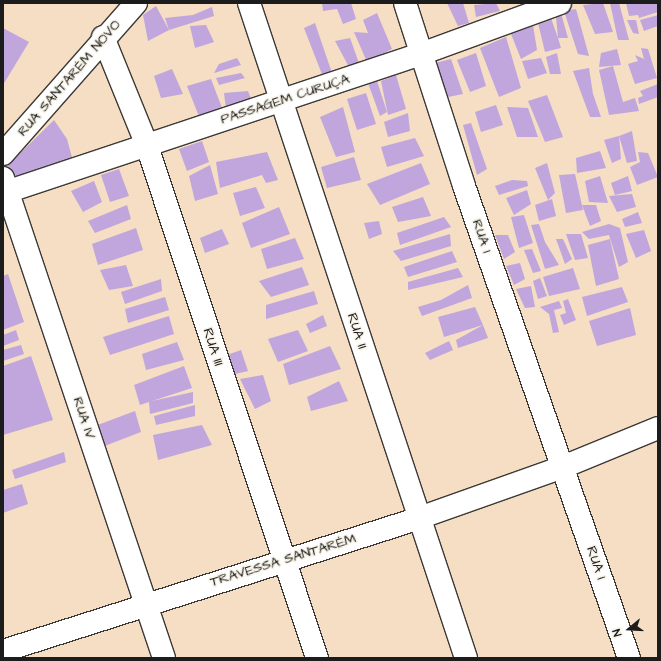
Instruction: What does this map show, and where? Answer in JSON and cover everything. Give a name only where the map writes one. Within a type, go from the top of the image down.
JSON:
[{"type":"street","name":"RUA SANTARÉM NOVO","points":[[3,154],[103,38],[136,3]]},
{"type":"street","name":"RUA II","points":[[249,3],[466,658]]},
{"type":"street","name":"RUA 1","points":[[405,3],[421,54],[563,467]]},
{"type":"street","name":"PASSAGEM CURUÇA","points":[[6,184],[281,102],[421,54],[560,3]]},
{"type":"street","name":"RUA III","points":[[103,38],[146,143],[317,658]]},
{"type":"street","name":"RUA IV","points":[[6,184],[164,658]]},
{"type":"street","name":"TRAVESSA SANTARÉM","points":[[3,650],[145,602],[419,518],[563,467],[658,428]]},
{"type":"street","name":"RUA I","points":[[563,467],[629,658]]},
{"type":"building","points":[[322,3],[351,3],[356,19],[343,24],[337,9],[323,11]]},
{"type":"building","points":[[447,3],[463,3],[469,23],[458,26]]},
{"type":"building","points":[[496,3],[500,11],[476,17],[474,5]]},
{"type":"building","points":[[603,3],[613,32],[595,34],[583,5]]},
{"type":"building","points":[[610,3],[619,3],[629,40],[618,40]]},
{"type":"building","points":[[626,3],[658,3],[658,12],[639,18],[638,15],[629,16]]},
{"type":"building","points":[[156,6],[169,30],[148,41],[143,15]]},
{"type":"building","points":[[212,7],[214,16],[169,30],[165,18],[193,15]]},
{"type":"building","points":[[576,9],[589,56],[578,54],[564,11]]},
{"type":"building","points":[[377,13],[392,49],[367,62],[354,32],[368,33],[363,20]]},
{"type":"building","points":[[561,13],[568,38],[558,38],[556,17]]},
{"type":"building","points":[[658,15],[658,26],[644,31],[640,20]]},
{"type":"building","points":[[551,18],[561,48],[545,52],[538,23]]},
{"type":"building","points":[[627,20],[636,20],[639,34],[633,33]]},
{"type":"building","points":[[315,23],[333,76],[323,77],[304,28]]},
{"type":"building","points":[[206,25],[214,42],[195,48],[190,26]]},
{"type":"building","points":[[533,25],[537,50],[521,59],[511,34]]},
{"type":"building","points":[[3,28],[29,42],[3,85]]},
{"type":"building","points":[[506,37],[521,88],[499,97],[480,48]]},
{"type":"building","points":[[350,38],[359,63],[349,67],[335,41]]},
{"type":"building","points":[[641,48],[648,49],[657,78],[635,84],[628,64],[638,61],[635,55],[644,59]]},
{"type":"building","points":[[617,49],[621,65],[599,67],[601,53]]},
{"type":"building","points":[[476,53],[486,86],[470,92],[457,60]]},
{"type":"building","points":[[557,53],[561,74],[550,74],[546,57]]},
{"type":"building","points":[[237,58],[241,65],[214,73],[219,64]]},
{"type":"building","points":[[541,58],[547,73],[528,79],[522,61]]},
{"type":"building","points":[[451,59],[463,94],[443,98],[435,63]]},
{"type":"building","points":[[613,66],[623,102],[635,98],[639,111],[609,115],[599,70]]},
{"type":"building","points":[[589,68],[593,94],[601,117],[590,117],[573,71]]},
{"type":"building","points":[[172,69],[183,94],[161,98],[154,76]]},
{"type":"building","points":[[241,73],[245,78],[219,85],[216,78]]},
{"type":"building","points":[[396,75],[406,109],[388,115],[381,81]]},
{"type":"building","points":[[211,79],[222,108],[200,119],[187,86]]},
{"type":"building","points":[[377,81],[387,112],[380,116],[368,83]]},
{"type":"building","points":[[658,84],[658,97],[639,104],[638,98],[643,96],[640,91]]},
{"type":"building","points":[[248,91],[253,104],[226,109],[224,93]]},
{"type":"building","points":[[366,93],[376,124],[357,130],[347,99]]},
{"type":"building","points":[[547,95],[563,137],[545,142],[528,101]]},
{"type":"building","points":[[496,105],[503,125],[481,132],[475,112]]},
{"type":"building","points":[[343,107],[355,152],[336,157],[320,117]]},
{"type":"building","points":[[507,107],[528,108],[538,137],[517,137]]},
{"type":"building","points":[[408,113],[410,131],[388,137],[384,122]]},
{"type":"building","points":[[54,120],[67,139],[73,161],[15,182],[6,167]]},
{"type":"building","points":[[471,123],[487,169],[477,175],[463,125]]},
{"type":"building","points":[[632,131],[637,161],[627,163],[619,136]]},
{"type":"building","points":[[619,136],[621,159],[612,163],[604,140]]},
{"type":"building","points":[[415,138],[424,156],[387,167],[381,147]]},
{"type":"building","points":[[202,141],[209,162],[187,171],[179,149]]},
{"type":"building","points":[[600,151],[606,168],[577,173],[576,158]]},
{"type":"building","points":[[267,152],[278,180],[266,183],[262,175],[220,188],[216,162]]},
{"type":"building","points":[[638,152],[648,153],[658,177],[637,185],[630,167],[640,162]]},
{"type":"building","points":[[354,157],[361,180],[327,188],[321,167]]},
{"type":"building","points":[[421,163],[430,184],[380,205],[367,184]]},
{"type":"building","points":[[547,163],[555,193],[548,200],[535,168]]},
{"type":"building","points":[[210,165],[218,194],[195,201],[189,176]]},
{"type":"building","points":[[119,169],[129,196],[110,202],[101,175]]},
{"type":"building","points":[[575,174],[583,210],[566,213],[559,175]]},
{"type":"building","points":[[600,176],[608,203],[589,202],[585,181]]},
{"type":"building","points":[[628,176],[632,191],[615,195],[611,183]]},
{"type":"building","points":[[512,180],[527,181],[528,186],[499,195],[495,186]]},
{"type":"building","points":[[94,181],[102,202],[83,212],[71,191]]},
{"type":"building","points":[[256,187],[265,208],[240,216],[233,193]]},
{"type":"building","points":[[527,190],[531,204],[514,215],[506,198]]},
{"type":"building","points":[[632,194],[636,207],[617,212],[609,196]]},
{"type":"building","points":[[423,197],[431,216],[398,222],[392,207]]},
{"type":"building","points":[[552,199],[556,216],[539,221],[535,205]]},
{"type":"building","points":[[127,205],[131,219],[95,233],[88,221]]},
{"type":"building","points":[[582,205],[596,205],[601,221],[590,226]]},
{"type":"building","points":[[279,207],[290,234],[251,248],[242,223]]},
{"type":"building","points":[[638,212],[642,223],[625,227],[622,219]]},
{"type":"building","points":[[524,215],[533,243],[519,248],[511,217]]},
{"type":"building","points":[[444,217],[451,227],[400,245],[397,233]]},
{"type":"building","points":[[379,221],[382,234],[369,239],[364,223]]},
{"type":"building","points":[[539,224],[545,242],[559,265],[545,269],[531,225]]},
{"type":"building","points":[[609,224],[620,228],[628,262],[619,267],[609,235],[589,239],[582,232]]},
{"type":"building","points":[[136,228],[143,250],[98,265],[92,244]]},
{"type":"building","points":[[222,229],[229,244],[205,253],[200,238]]},
{"type":"building","points":[[644,230],[651,251],[636,258],[626,234]]},
{"type":"building","points":[[450,234],[451,246],[401,261],[393,251]]},
{"type":"building","points":[[566,234],[581,234],[588,258],[575,260]]},
{"type":"building","points":[[495,235],[508,235],[515,252],[504,259]]},
{"type":"building","points":[[295,238],[304,259],[267,269],[261,249]]},
{"type":"building","points":[[556,239],[563,239],[572,259],[565,264]]},
{"type":"building","points":[[610,239],[619,279],[596,286],[588,245]]},
{"type":"building","points":[[532,249],[541,271],[533,273],[524,250]]},
{"type":"building","points":[[452,251],[457,262],[408,277],[404,267]]},
{"type":"building","points":[[520,263],[525,279],[514,285],[506,266]]},
{"type":"building","points":[[126,265],[133,286],[109,290],[100,270]]},
{"type":"building","points":[[302,267],[309,285],[271,297],[259,281]]},
{"type":"building","points":[[458,268],[463,277],[408,290],[408,282]]},
{"type":"building","points":[[573,268],[580,289],[549,296],[543,277]]},
{"type":"building","points":[[8,274],[24,322],[3,330],[3,276]]},
{"type":"building","points":[[540,278],[547,296],[538,299],[533,281]]},
{"type":"building","points":[[161,279],[162,291],[125,304],[121,292]]},
{"type":"building","points":[[468,285],[472,298],[422,316],[418,307],[441,300]]},
{"type":"building","points":[[531,286],[535,307],[525,308],[516,289]]},
{"type":"building","points":[[622,287],[628,302],[587,316],[582,297]]},
{"type":"building","points":[[314,291],[318,304],[266,319],[266,305]]},
{"type":"building","points":[[165,297],[169,310],[128,323],[125,309]]},
{"type":"building","points":[[568,299],[576,320],[564,325],[560,315],[566,313],[563,301]]},
{"type":"building","points":[[559,301],[562,308],[554,310],[559,332],[553,333],[549,314],[540,307]]},
{"type":"building","points":[[475,307],[483,325],[444,337],[438,317]]},
{"type":"building","points":[[630,308],[636,335],[597,346],[589,321]]},
{"type":"building","points":[[323,315],[327,326],[310,333],[306,324]]},
{"type":"building","points":[[169,316],[174,334],[110,355],[103,337]]},
{"type":"building","points":[[483,325],[488,338],[458,348],[456,340]]},
{"type":"building","points":[[16,330],[19,340],[3,346],[3,335]]},
{"type":"building","points":[[298,330],[308,351],[278,362],[268,339]]},
{"type":"building","points":[[449,341],[453,350],[430,360],[425,353]]},
{"type":"building","points":[[177,342],[184,360],[146,370],[142,354]]},
{"type":"building","points":[[21,345],[24,354],[3,361],[3,350]]},
{"type":"building","points":[[330,346],[341,369],[289,385],[283,364]]},
{"type":"building","points":[[241,350],[248,371],[231,375],[224,356]]},
{"type":"building","points":[[31,356],[53,420],[3,435],[3,366]]},
{"type":"building","points":[[184,366],[192,388],[152,401],[193,392],[193,403],[150,414],[149,402],[140,405],[134,385]]},
{"type":"building","points":[[263,375],[271,401],[255,409],[240,379]]},
{"type":"building","points":[[339,381],[348,401],[311,411],[307,397]]},
{"type":"building","points":[[195,405],[195,416],[156,425],[154,416]]},
{"type":"building","points":[[135,411],[141,432],[102,447],[95,426]]},
{"type":"building","points":[[202,425],[212,445],[158,460],[153,435]]},
{"type":"building","points":[[64,452],[66,462],[15,479],[12,470]]},
{"type":"building","points":[[22,484],[28,504],[3,513],[3,490]]}]
